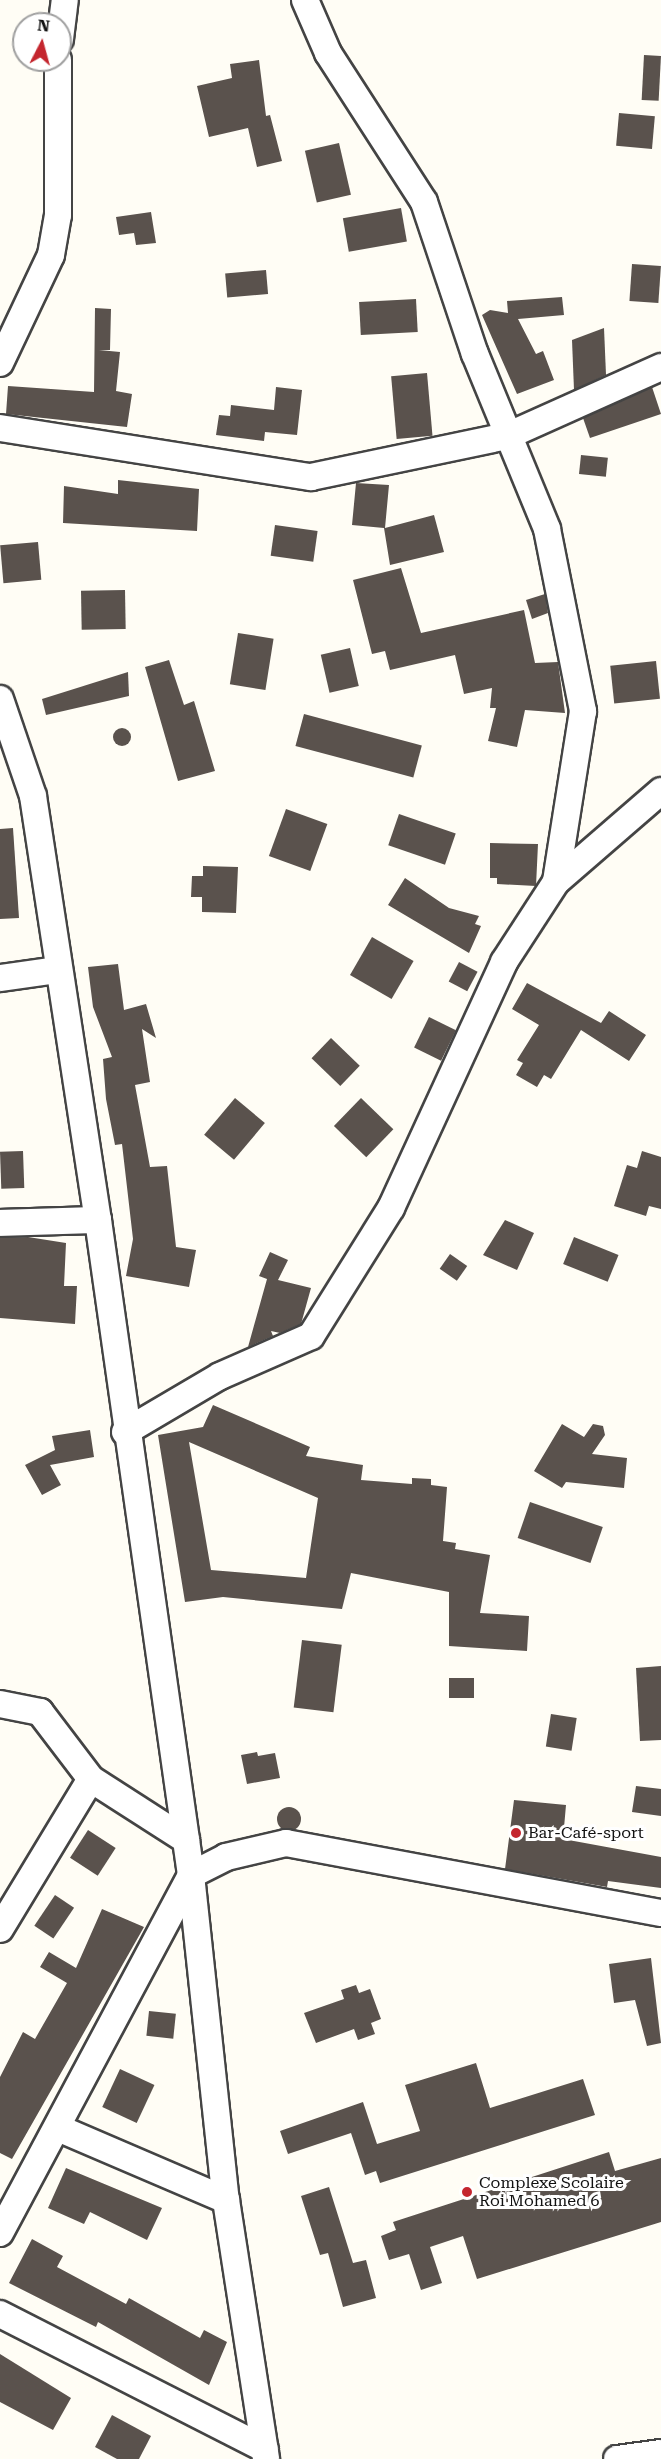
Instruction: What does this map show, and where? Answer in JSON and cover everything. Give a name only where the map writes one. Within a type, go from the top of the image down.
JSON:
[{"type":"street","points":[[305,0],[328,52],[424,202],[507,436],[547,529],[583,711],[556,882]]},
{"type":"street","points":[[0,363],[51,255],[58,215],[57,72]]},
{"type":"street","points":[[0,429],[311,477],[507,436],[661,366]]},
{"type":"street","points":[[0,699],[33,796],[57,970],[98,1220],[125,1431],[191,1875],[226,2200],[266,2454]]},
{"type":"street","points":[[125,1431],[220,1376],[310,1336],[391,1208],[504,962],[556,882],[661,791]]},
{"type":"street","points":[[0,978],[57,970]]},
{"type":"street","points":[[0,1223],[98,1220]]},
{"type":"street","points":[[0,1704],[40,1712],[91,1779],[186,1840]]},
{"type":"street","points":[[0,1929],[91,1779]]},
{"type":"street","points":[[0,2233],[191,1875],[249,1848],[286,1844],[661,1913]]},
{"type":"street","points":[[58,2128],[226,2200]]},
{"type":"street","points":[[0,2314],[266,2454]]},
{"type":"street","points":[[617,2459],[661,2453]]},
{"type":"building","points":[[644,55],[661,56],[659,101],[642,100]]},
{"type":"building","points":[[259,60],[266,116],[270,115],[282,161],[257,167],[248,128],[209,137],[197,86],[232,78],[230,64]]},
{"type":"building","points":[[619,113],[655,116],[652,149],[616,146]]},
{"type":"building","points":[[339,143],[351,195],[317,203],[305,151]]},
{"type":"building","points":[[401,208],[407,241],[349,252],[343,218]]},
{"type":"building","points":[[151,212],[156,243],[136,245],[134,233],[119,235],[116,217]]},
{"type":"building","points":[[632,264],[661,266],[658,303],[629,301]]},
{"type":"building","points":[[266,270],[268,294],[227,297],[225,274]]},
{"type":"building","points":[[562,297],[564,315],[518,319],[536,354],[543,351],[554,380],[517,394],[482,315],[490,310],[508,313],[507,301]]},
{"type":"building","points":[[416,299],[418,332],[361,335],[359,302]]},
{"type":"building","points":[[95,308],[111,309],[110,350],[99,350],[120,352],[116,391],[132,394],[127,427],[6,414],[8,386],[94,392]]},
{"type":"building","points":[[604,328],[606,375],[574,390],[572,340]]},
{"type":"building","points":[[427,373],[432,436],[397,439],[391,376]]},
{"type":"building","points":[[276,387],[302,390],[297,435],[265,432],[264,441],[216,435],[219,415],[230,416],[231,405],[274,410]]},
{"type":"building","points":[[652,387],[661,414],[590,438],[583,418]]},
{"type":"building","points":[[581,455],[608,458],[606,477],[579,474]]},
{"type":"building","points":[[118,480],[199,489],[197,531],[63,523],[64,486],[118,494]]},
{"type":"building","points":[[356,483],[389,485],[385,528],[434,515],[444,552],[390,565],[384,528],[352,525]]},
{"type":"building","points":[[275,525],[318,531],[313,562],[271,556]]},
{"type":"building","points":[[38,542],[41,580],[3,583],[0,545]]},
{"type":"building","points":[[401,568],[421,633],[524,610],[535,663],[558,662],[565,713],[525,710],[517,747],[488,741],[496,708],[490,708],[492,688],[464,694],[455,655],[390,670],[385,651],[372,654],[353,580]]},
{"type":"building","points":[[125,590],[126,629],[82,630],[81,591]]},
{"type":"building","points":[[545,594],[548,613],[532,619],[526,600]]},
{"type":"building","points":[[238,633],[274,639],[265,690],[230,684]]},
{"type":"building","points":[[350,648],[359,686],[330,693],[321,655]]},
{"type":"building","points":[[169,660],[184,705],[194,701],[215,771],[178,781],[145,667]]},
{"type":"building","points":[[656,661],[660,699],[614,704],[610,666]]},
{"type":"building","points":[[128,672],[129,696],[46,715],[42,699]]},
{"type":"building","points":[[304,714],[422,746],[413,777],[295,746]]},
{"type":"building","points":[[122,728],[128,731],[131,737],[128,743],[122,746],[116,743],[113,737],[116,731]]},
{"type":"building","points":[[286,809],[327,824],[310,871],[269,856]]},
{"type":"building","points":[[399,814],[456,834],[445,865],[388,845]]},
{"type":"building","points":[[13,828],[19,918],[0,919],[0,829]]},
{"type":"building","points":[[490,843],[538,844],[536,886],[497,884],[497,878],[490,878]]},
{"type":"building","points":[[203,866],[238,867],[236,913],[202,912],[202,897],[191,897],[192,876],[203,876]]},
{"type":"building","points":[[405,878],[449,908],[479,916],[475,924],[481,926],[469,953],[388,905]]},
{"type":"building","points":[[372,937],[414,961],[392,999],[350,975]]},
{"type":"building","points":[[459,962],[478,972],[467,991],[449,981]]},
{"type":"building","points":[[118,964],[124,1010],[146,1004],[156,1038],[142,1029],[150,1082],[135,1085],[150,1167],[167,1166],[176,1247],[196,1250],[189,1287],[126,1276],[133,1239],[122,1144],[115,1145],[106,1099],[103,1059],[112,1057],[93,1007],[88,967]]},
{"type":"building","points":[[527,983],[601,1023],[609,1011],[646,1035],[629,1061],[581,1030],[551,1079],[544,1075],[537,1087],[516,1075],[523,1063],[517,1060],[539,1025],[512,1009]]},
{"type":"building","points":[[429,1017],[456,1030],[441,1061],[414,1048]]},
{"type":"building","points":[[331,1038],[360,1066],[340,1086],[312,1058]]},
{"type":"building","points":[[235,1098],[265,1123],[234,1160],[204,1135]]},
{"type":"building","points":[[361,1098],[393,1129],[366,1157],[334,1126]]},
{"type":"building","points":[[23,1151],[24,1188],[1,1189],[0,1152]]},
{"type":"building","points":[[642,1151],[661,1157],[661,1209],[649,1206],[646,1216],[614,1206],[627,1165],[637,1168]]},
{"type":"building","points":[[505,1220],[534,1233],[517,1270],[483,1255]]},
{"type":"building","points":[[28,1237],[66,1243],[64,1286],[77,1286],[75,1324],[0,1318],[0,1238]]},
{"type":"building","points":[[574,1237],[619,1255],[608,1282],[563,1264]]},
{"type":"building","points":[[270,1252],[288,1260],[278,1280],[311,1288],[301,1324],[280,1333],[271,1331],[273,1336],[248,1347],[267,1279],[259,1276]]},
{"type":"building","points":[[450,1254],[467,1266],[457,1281],[440,1269]]},
{"type":"building","points":[[213,1405],[310,1447],[306,1456],[363,1465],[361,1480],[412,1484],[412,1478],[431,1479],[431,1485],[447,1487],[443,1541],[456,1543],[455,1549],[490,1555],[480,1613],[529,1616],[527,1651],[449,1646],[449,1592],[351,1573],[342,1609],[223,1597],[185,1602],[158,1435],[203,1427]],"holes":[[[189,1442],[318,1498],[306,1578],[211,1570]]]},
{"type":"building","points":[[562,1424],[584,1437],[593,1424],[603,1426],[605,1435],[592,1454],[627,1458],[624,1488],[566,1482],[562,1488],[534,1471]]},
{"type":"building","points":[[90,1430],[94,1457],[50,1465],[61,1485],[42,1495],[25,1465],[55,1450],[52,1436]]},
{"type":"building","points":[[530,1502],[603,1527],[590,1563],[518,1538]]},
{"type":"building","points":[[302,1640],[342,1645],[333,1712],[294,1707]]},
{"type":"building","points":[[661,1666],[661,1740],[640,1741],[636,1668]]},
{"type":"building","points":[[449,1678],[474,1678],[474,1698],[449,1698]]},
{"type":"building","points":[[551,1714],[577,1718],[572,1751],[546,1747]]},
{"type":"building","points":[[257,1752],[258,1756],[275,1753],[280,1778],[247,1784],[241,1755]]},
{"type":"building","points":[[636,1786],[661,1789],[661,1816],[632,1812]]},
{"type":"building","points":[[514,1800],[566,1805],[563,1839],[661,1857],[661,1888],[608,1881],[607,1887],[505,1869]]},
{"type":"building","points":[[289,1807],[298,1810],[301,1819],[298,1828],[289,1831],[280,1828],[277,1819],[280,1810]]},
{"type":"building","points":[[88,1830],[116,1848],[98,1876],[70,1858]]},
{"type":"building","points":[[55,1895],[74,1908],[53,1939],[34,1926]]},
{"type":"building","points":[[102,1909],[144,1927],[12,2159],[0,2153],[0,2077],[23,2032],[35,2039],[67,1983],[40,1967],[49,1952],[76,1968]]},
{"type":"building","points":[[651,1958],[661,2043],[647,2046],[635,2000],[614,2003],[609,1964]]},
{"type":"building","points":[[356,1985],[359,1993],[370,1989],[381,2019],[371,2023],[375,2034],[358,2040],[354,2029],[316,2043],[304,2013],[344,1999],[341,1990]]},
{"type":"building","points":[[149,2011],[176,2014],[173,2039],[146,2036]]},
{"type":"building","points":[[476,2063],[490,2108],[583,2079],[595,2115],[380,2183],[376,2171],[365,2175],[351,2133],[288,2154],[280,2131],[363,2102],[377,2144],[420,2131],[405,2085]]},
{"type":"building","points":[[120,2069],[154,2085],[137,2123],[102,2107]]},
{"type":"building","points":[[609,2152],[615,2171],[661,2158],[661,2222],[477,2279],[463,2236],[430,2247],[442,2283],[421,2290],[409,2254],[389,2260],[381,2236],[396,2230],[393,2222]]},
{"type":"building","points":[[66,2168],[162,2208],[147,2240],[90,2212],[84,2224],[48,2208]]},
{"type":"building","points":[[329,2187],[353,2263],[366,2260],[376,2298],[343,2307],[328,2253],[320,2255],[301,2196]]},
{"type":"building","points":[[32,2239],[63,2256],[57,2267],[126,2304],[129,2298],[200,2338],[204,2330],[227,2342],[209,2385],[98,2322],[96,2327],[9,2283]]},
{"type":"building","points":[[0,2354],[71,2398],[53,2430],[0,2402]]},
{"type":"building","points":[[112,2415],[151,2436],[139,2459],[117,2459],[95,2447]]},
{"type":"place","name":"Bar-Café-sport","points":[[516,1833]]},
{"type":"place","name":"Complexe Scolaire Roi Mohamed 6","points":[[467,2192]]}]
